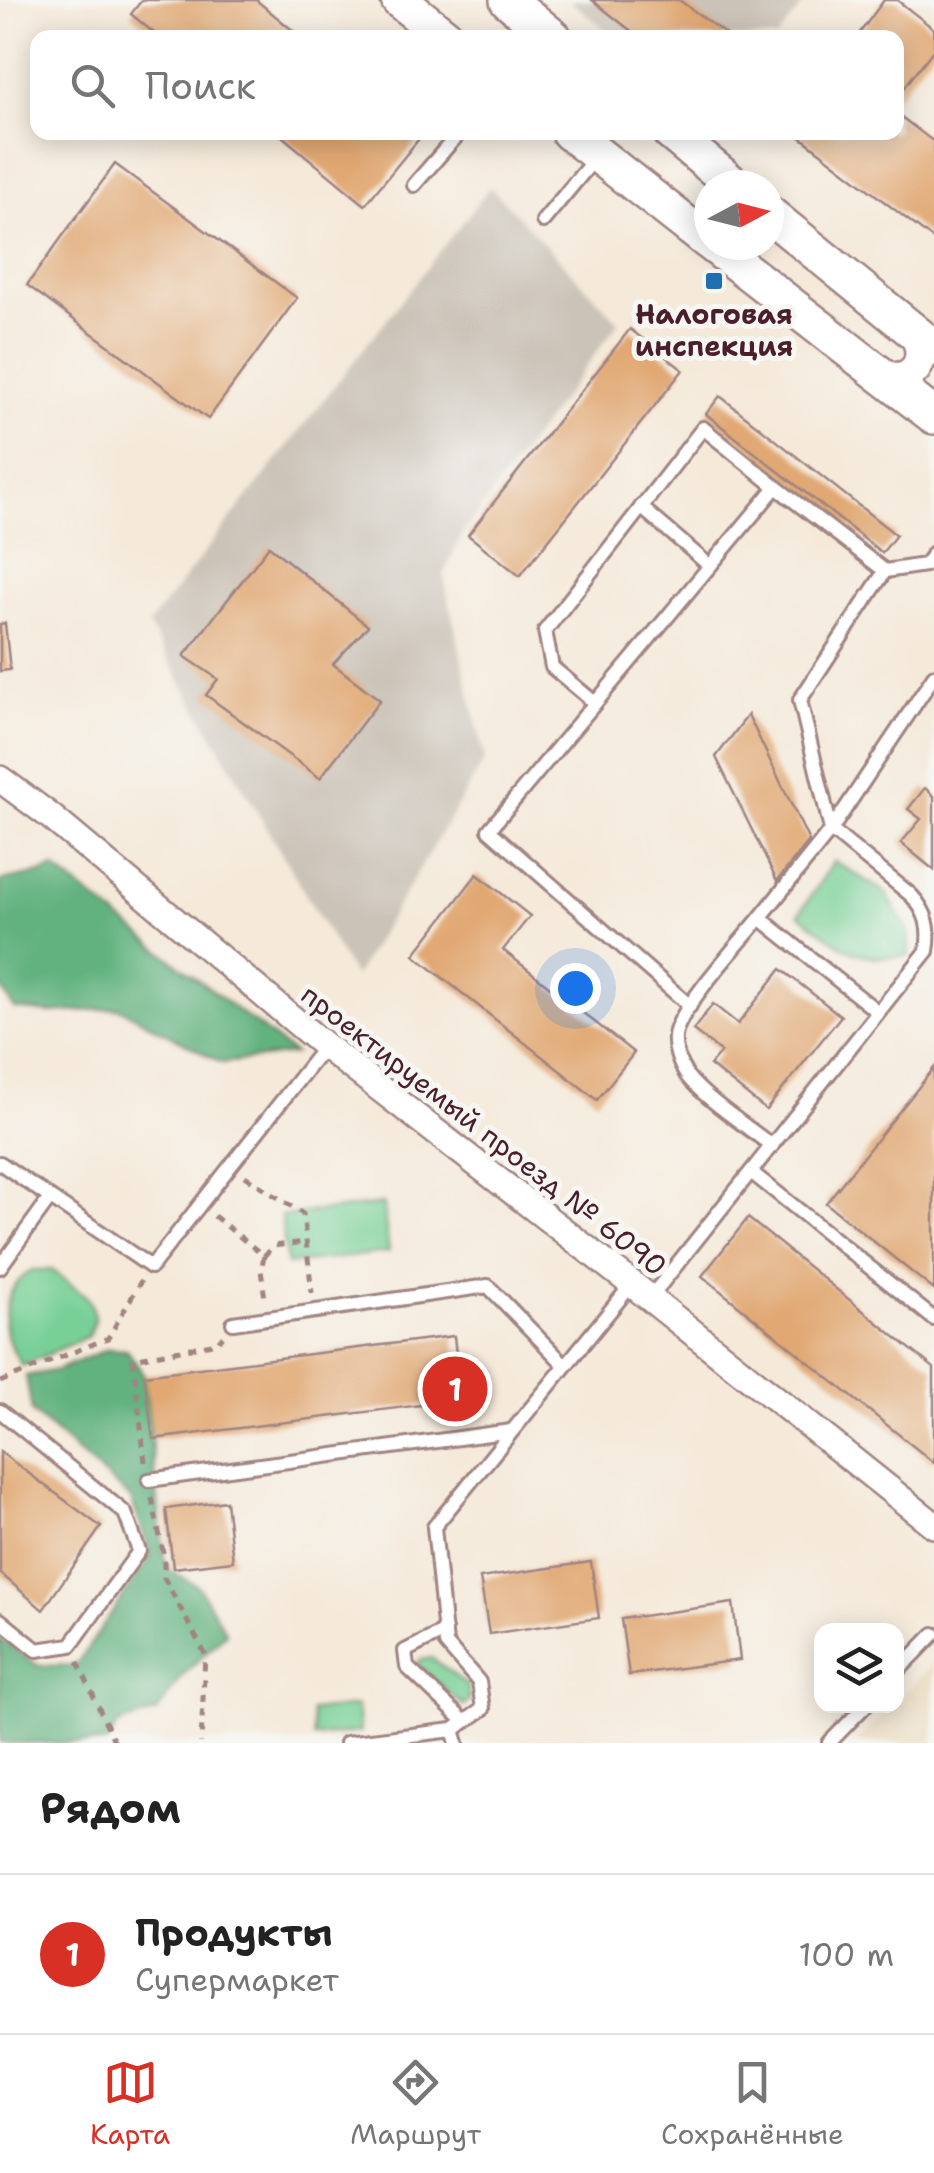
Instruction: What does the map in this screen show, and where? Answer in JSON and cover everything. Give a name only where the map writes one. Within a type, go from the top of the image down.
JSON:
[{"type":"main road","points":[[399,0],[437,30]]},
{"type":"main road","points":[[508,0],[544,30]]},
{"type":"main road","points":[[579,140],[694,230]]},
{"type":"main road","points":[[680,140],[716,170]]},
{"type":"main road","points":[[784,226],[923,340]]},
{"type":"main road","points":[[733,260],[934,416]]},
{"type":"street","points":[[878,374],[898,379],[916,370],[922,350],[919,339],[923,340]]},
{"type":"street","name":"проектируемый проезд № 6090","points":[[0,779],[50,816],[325,1046],[934,1525]]},
{"type":"street","points":[[0,805],[39,809]]},
{"type":"lane","points":[[414,185],[453,140]]},
{"type":"lane","points":[[543,221],[598,155]]},
{"type":"lane","points":[[595,703],[552,667],[545,631],[703,428],[885,571],[925,565],[934,553]]},
{"type":"lane","points":[[690,1006],[489,830],[776,487]]},
{"type":"lane","points":[[641,507],[710,566]]},
{"type":"lane","points":[[346,1743],[458,1732],[483,1709],[479,1682],[446,1644],[434,1527],[565,1365],[641,1291],[751,1172],[927,952],[930,934],[921,906],[830,830],[800,700],[885,571]]},
{"type":"lane","points":[[772,1146],[685,1074],[676,1055],[675,1033],[690,1006],[830,830],[934,676]]},
{"type":"lane","points":[[760,918],[878,1012]]},
{"type":"lane","points":[[0,1162],[151,1267],[325,1046]]},
{"type":"lane","points":[[751,1172],[934,1319]]},
{"type":"lane","points":[[0,1267],[50,1198]]},
{"type":"lane","points":[[233,1323],[488,1286],[565,1365]]},
{"type":"lane","points":[[0,1412],[125,1513],[140,1551],[71,1646],[37,1650],[0,1620]]},
{"type":"lane","points":[[149,1480],[512,1431]]},
{"type":"lane","points":[[445,1631],[405,1651],[407,1667],[458,1732]]},
{"type":"lane","points":[[904,1665],[934,1634]]},
{"type":"lane","points":[[829,1743],[858,1713]]},
{"type":"path","points":[[230,1166],[303,1214],[315,1311]]},
{"type":"path","points":[[200,1204],[264,1256]]},
{"type":"path","points":[[268,1318],[261,1270],[264,1256],[273,1246],[306,1242]]},
{"type":"path","points":[[0,1382],[108,1338],[151,1267]]},
{"type":"path","points":[[201,1743],[205,1654],[164,1578],[164,1556],[142,1449],[133,1359],[217,1343],[233,1323]]},
{"type":"path","points":[[71,1646],[115,1743]]},
{"type":"shaded area","points":[[569,0],[806,0],[783,30],[606,30]]},
{"type":"shaded area","points":[[490,187],[619,322],[464,531],[443,575],[485,760],[354,977],[148,625]]},
{"type":"shaded area","points":[[934,1663],[934,1743],[855,1743],[885,1713],[904,1713],[904,1694]]},
{"type":"green space","points":[[834,861],[886,893],[908,930],[909,956],[860,954],[837,943],[799,914]]},
{"type":"green space","points":[[54,868],[294,1054],[222,1063],[119,1008],[51,1013],[14,1009],[0,986],[0,881]]},
{"type":"green space","points":[[383,1204],[389,1252],[287,1264],[281,1216]]},
{"type":"green space","points":[[32,1270],[52,1270],[88,1298],[94,1320],[88,1336],[22,1366],[8,1338],[5,1315],[10,1294]]},
{"type":"green space","points":[[108,1349],[127,1350],[144,1375],[164,1557],[169,1570],[198,1586],[226,1633],[184,1674],[157,1712],[117,1725],[107,1743],[0,1743],[0,1639],[39,1666],[76,1665],[151,1556],[131,1499],[32,1412],[26,1376],[57,1370]]},
{"type":"green space","points":[[432,1658],[467,1685],[470,1700],[464,1706],[418,1666],[419,1660]]},
{"type":"green space","points":[[357,1706],[360,1732],[314,1737],[311,1711]]},
{"type":"building","points":[[142,0],[256,0],[292,30],[150,30],[131,14]]},
{"type":"building","points":[[592,0],[679,0],[720,30],[630,30]]},
{"type":"building","points":[[884,0],[897,0],[934,29],[934,49],[904,88],[904,30],[862,30]]},
{"type":"building","points":[[904,119],[934,142],[934,240],[804,140],[904,140]]},
{"type":"building","points":[[287,140],[418,140],[365,205]]},
{"type":"building","points":[[115,164],[297,298],[208,419],[27,285]]},
{"type":"building","points":[[630,329],[683,370],[520,576],[468,535]]},
{"type":"building","points":[[720,396],[896,535],[882,553],[706,414]]},
{"type":"building","points":[[269,546],[368,626],[333,664],[380,700],[320,778],[206,695],[218,679],[184,656]]},
{"type":"building","points":[[5,623],[10,670],[0,671],[0,624]]},
{"type":"building","points":[[748,715],[809,841],[777,881],[716,757]]},
{"type":"building","points":[[925,788],[934,796],[934,870],[901,843],[921,819],[908,809]]},
{"type":"building","points":[[477,874],[530,916],[503,950],[634,1053],[597,1100],[414,955]]},
{"type":"building","points":[[781,969],[841,1016],[766,1110],[710,1065],[721,1052],[693,1030],[713,1004],[738,1024]]},
{"type":"building","points":[[934,1068],[934,1290],[826,1203]]},
{"type":"building","points":[[748,1218],[934,1368],[934,1463],[702,1276]]},
{"type":"building","points":[[454,1336],[461,1400],[153,1439],[144,1375]]},
{"type":"building","points":[[0,1452],[101,1527],[43,1610],[0,1573]]},
{"type":"building","points":[[226,1501],[233,1561],[173,1568],[166,1509]]},
{"type":"building","points":[[591,1562],[599,1618],[489,1634],[480,1578]]},
{"type":"building","points":[[733,1603],[740,1660],[629,1675],[621,1619]]},
{"type":"place","name":"Налоговая инспекция","points":[[714,281]]},
{"type":"place","name":"Продукты","points":[[455,1389]]}]
